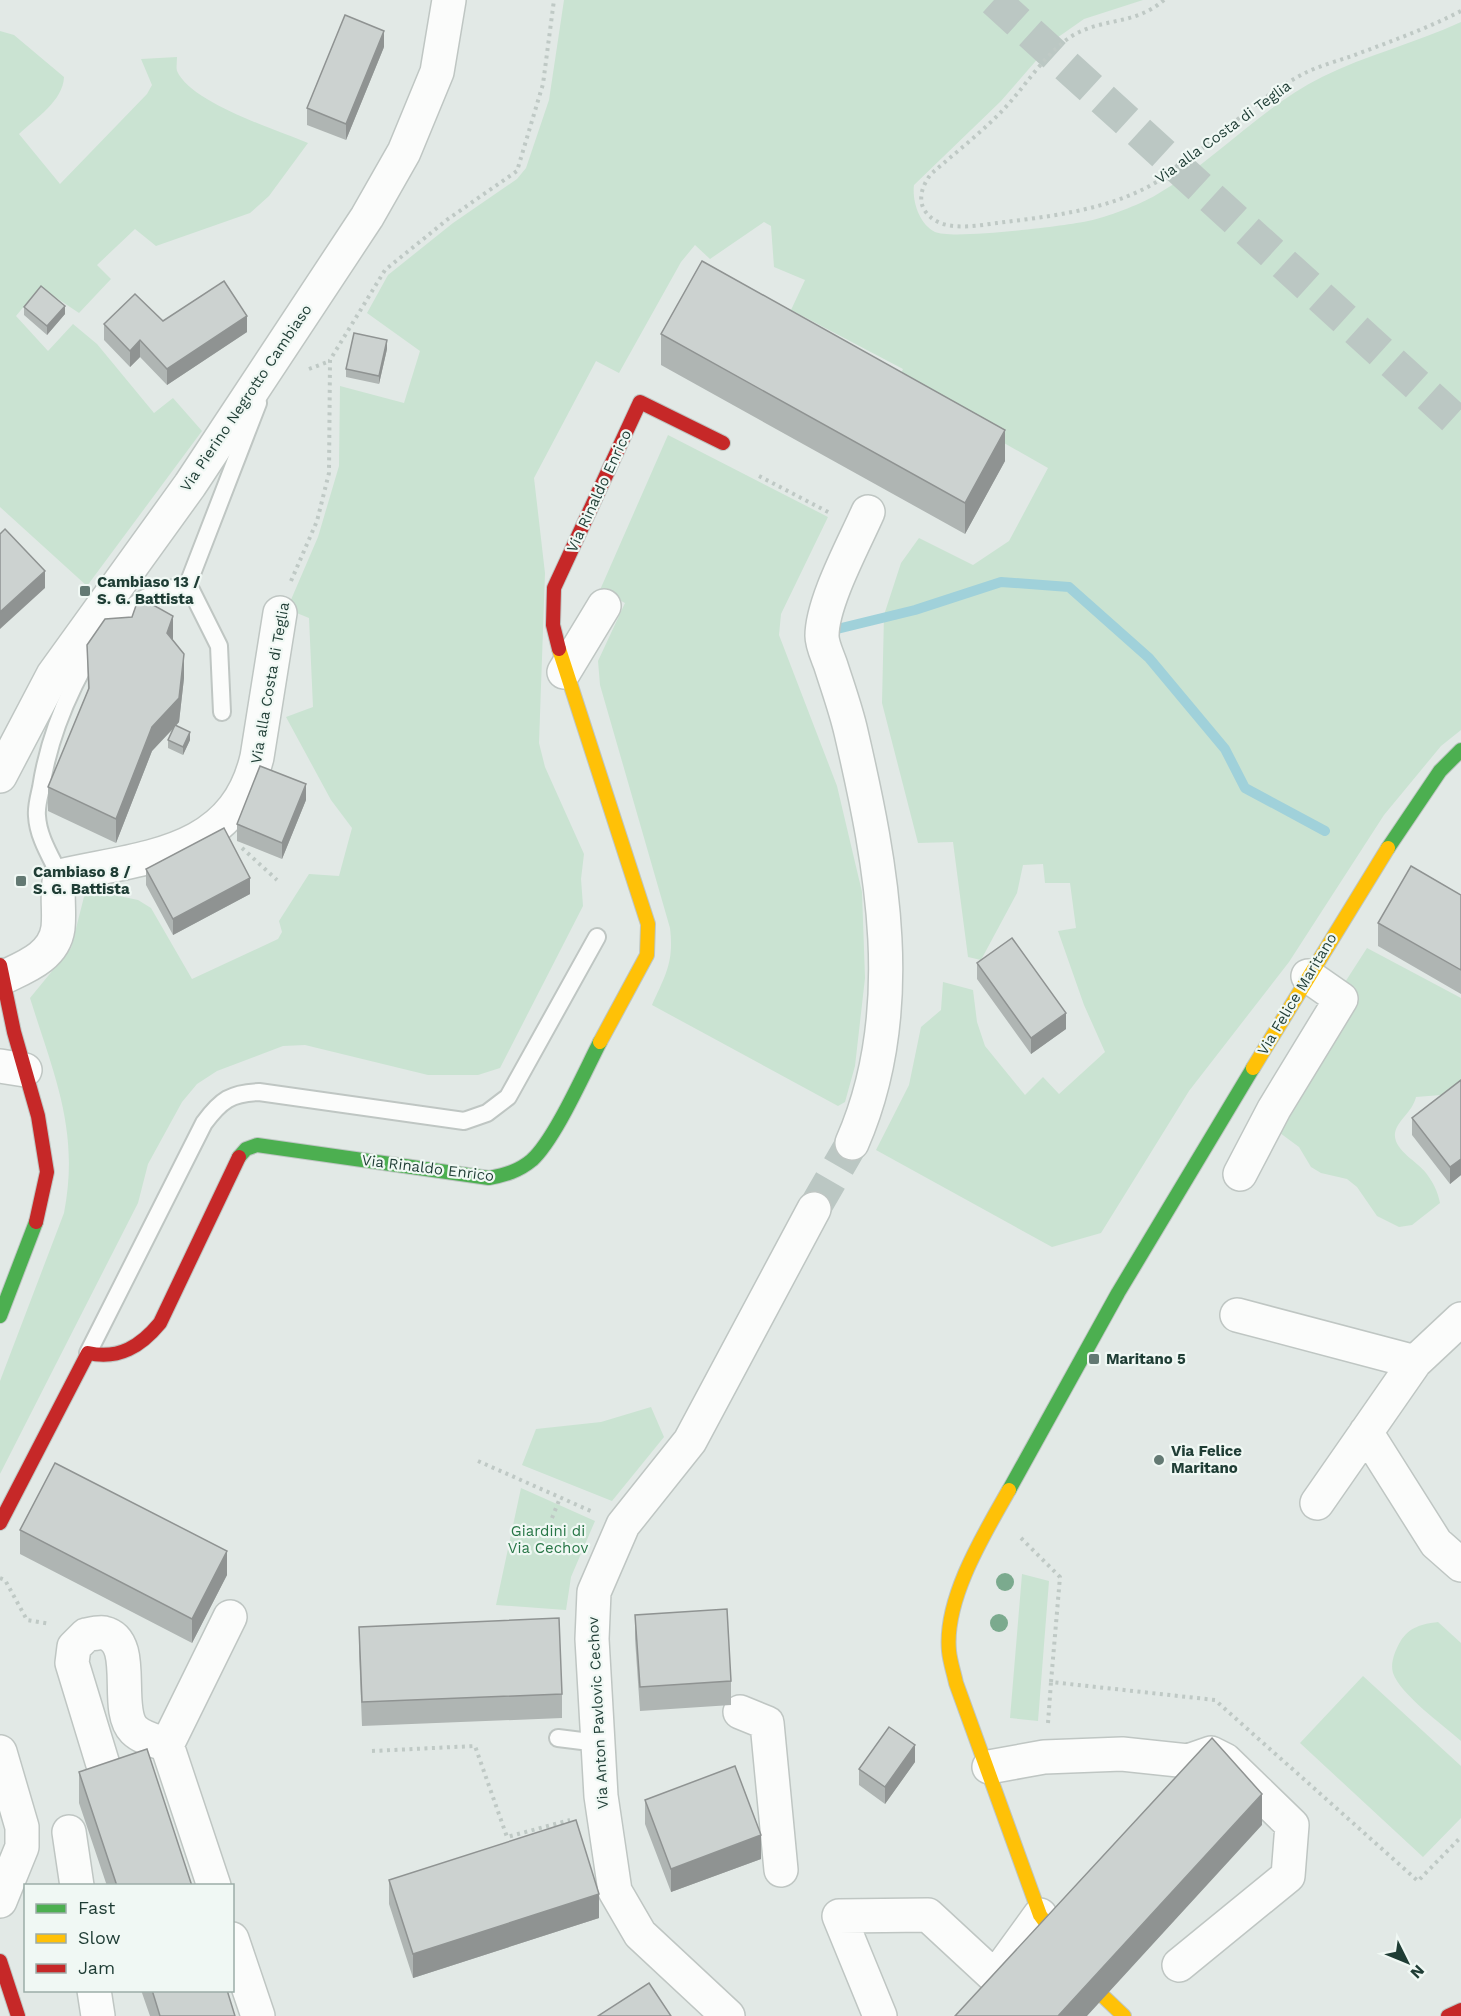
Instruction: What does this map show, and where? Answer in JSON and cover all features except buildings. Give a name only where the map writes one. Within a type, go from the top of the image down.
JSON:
[{"type":"street","name":"Via Pierino Negrotto Cambiaso","points":[[0,776],[53,675],[190,485],[367,217],[404,152],[437,72],[449,0]]},
{"type":"street","name":"Via Rinaldo Enrico","points":[[88,1353],[99,1357],[113,1356],[128,1351],[151,1334],[160,1323],[239,1157],[246,1149],[257,1145],[489,1178],[516,1172],[532,1161],[544,1147],[647,955],[650,940],[648,924],[564,672],[553,625],[554,588],[640,402],[723,443]]},
{"type":"street","points":[[852,1143],[862,1114],[881,1036],[887,962],[884,912],[871,827],[850,729],[822,637],[830,599],[868,512]]},
{"type":"street","points":[[564,672],[604,606]]},
{"type":"street","name":"Via alla Costa di Teglia","points":[[60,876],[134,863],[161,855],[197,839],[221,821],[240,802],[252,781],[280,613]]},
{"type":"street","name":"Via Felice Maritano","points":[[1048,1926],[956,1683],[949,1650],[951,1619],[957,1594],[996,1513],[1112,1302],[1308,976],[1410,812],[1440,771],[1461,750]]},
{"type":"street","points":[[0,1316],[33,1234],[47,1172],[38,1116],[12,1068],[0,974],[32,965],[53,942],[58,929],[57,890],[60,876]]},
{"type":"street","points":[[1240,1174],[1274,1109],[1341,999],[1308,976]]},
{"type":"street","name":"Via Anton Pavlovic Cechov","points":[[728,2016],[640,1935],[615,1891],[603,1812],[598,1743],[592,1639],[594,1592],[623,1525],[690,1441],[814,1209]]},
{"type":"street","points":[[1237,1315],[1415,1362]]},
{"type":"street","points":[[1317,1503],[1415,1362],[1461,1319]]},
{"type":"street","points":[[0,1522],[88,1353]]},
{"type":"street","points":[[1366,1432],[1436,1543],[1461,1565]]},
{"type":"street","points":[[213,1884],[167,1745],[230,1617]]},
{"type":"street","points":[[108,1781],[72,1663],[74,1647],[86,1635],[104,1633],[117,1641],[122,1653],[127,1720],[135,1731],[167,1745]]},
{"type":"street","points":[[740,1712],[767,1723],[781,1870]]},
{"type":"street","points":[[0,1752],[22,1827],[22,1847],[0,1901]]},
{"type":"street","points":[[988,1767],[1044,1757],[1122,1754],[1188,1761],[1211,1753],[1225,1760],[1292,1825],[1288,1876],[1179,1965]]},
{"type":"street","points":[[69,1832],[77,1884]]},
{"type":"street","points":[[880,2016],[832,1913],[928,1915],[995,1977],[1048,1926]]},
{"type":"street","points":[[234,1945],[258,2016]]},
{"type":"street","points":[[0,1961],[18,2016]]},
{"type":"street","points":[[94,1992],[98,2016]]},
{"type":"street","points":[[1104,1997],[1124,2016]]},
{"type":"street","points":[[1448,2016],[1461,2010]]},
{"type":"lane","points":[[222,712],[219,646],[188,584],[258,404],[267,367]]},
{"type":"lane","points":[[60,876],[44,842],[36,815],[43,775],[65,700],[97,648],[116,623],[140,601],[188,584]]},
{"type":"lane","points":[[88,1353],[204,1123],[215,1107],[237,1093],[259,1092],[464,1121],[488,1113],[508,1097],[597,937]]},
{"type":"lane","points":[[558,1738],[598,1743]]},
{"type":"path","name":"Via alla Costa di Teglia","points":[[280,613],[317,521],[329,473],[330,360],[385,270],[448,219],[517,171],[543,84],[554,0]]},
{"type":"path","name":"Via alla Costa di Teglia","points":[[1164,0],[1133,19],[1092,26],[1071,37],[1002,111],[931,174],[924,183],[921,199],[924,210],[942,224],[967,227],[1049,216],[1123,199],[1165,177],[1271,96],[1305,73],[1429,27],[1461,11]]},
{"type":"path","points":[[759,476],[834,515]]},
{"type":"path","points":[[221,821],[244,851],[278,880]]},
{"type":"path","points":[[477,1461],[623,1525]]},
{"type":"path","points":[[552,1518],[560,1497]]},
{"type":"path","points":[[0,1578],[5,1580],[27,1620],[44,1622],[81,1640]]},
{"type":"path","points":[[372,1751],[475,1746],[507,1837],[603,1812]]},
{"type":"green space","points":[[564,0],[1143,0],[1084,19],[1054,40],[1001,101],[914,185],[914,198],[921,218],[935,232],[946,234],[1009,231],[1076,223],[1104,217],[1132,207],[1178,181],[1278,104],[1322,77],[1461,22],[1461,730],[1441,746],[1384,815],[1289,962],[1189,1091],[1101,1233],[1052,1247],[876,1150],[909,1085],[921,1027],[941,1010],[943,982],[973,990],[977,1022],[985,1046],[1025,1095],[1043,1077],[1059,1094],[1105,1052],[1084,1005],[1058,931],[1076,928],[1070,883],[1045,883],[1043,864],[1023,865],[1017,893],[981,960],[968,957],[953,842],[918,843],[882,703],[884,615],[901,563],[919,538],[973,565],[1009,541],[1048,468],[897,382],[903,369],[791,310],[805,280],[774,267],[771,226],[764,222],[710,259],[695,245],[681,262],[619,373],[596,361],[534,478],[545,573],[539,743],[545,767],[584,854],[581,879],[583,906],[500,1068],[478,1075],[428,1075],[305,1045],[283,1046],[217,1071],[197,1084],[182,1102],[148,1164],[138,1203],[0,1474],[0,1381],[64,1213],[68,1183],[67,1129],[62,1104],[30,998],[71,948],[86,889],[138,900],[151,908],[192,979],[278,939],[282,932],[279,921],[309,874],[339,876],[352,828],[331,800],[286,717],[313,707],[309,618],[287,609],[318,537],[339,466],[340,386],[404,403],[420,351],[367,313],[388,275],[453,223],[517,179],[526,168],[549,100]]},
{"type":"green space","points":[[0,31],[14,35],[64,77],[59,94],[54,101],[19,134],[60,184],[147,94],[152,85],[141,59],[177,57],[177,71],[185,83],[199,94],[236,114],[308,143],[269,196],[250,213],[156,246],[135,229],[97,265],[111,279],[79,313],[40,287],[16,316],[48,351],[73,324],[97,344],[154,413],[173,398],[202,431],[87,586],[0,507]]},
{"type":"green space","points":[[668,435],[828,517],[781,614],[779,635],[837,786],[862,892],[865,978],[855,1066],[845,1102],[838,1106],[652,1005],[670,959],[670,928],[600,685],[598,661],[625,603],[600,590]]},
{"type":"green space","points":[[1367,948],[1461,998],[1461,1088],[1441,1095],[1416,1097],[1395,1133],[1398,1145],[1431,1180],[1440,1203],[1412,1225],[1399,1227],[1377,1216],[1357,1187],[1347,1179],[1321,1173],[1311,1167],[1299,1147],[1280,1133],[1340,990]]},
{"type":"green space","points":[[651,1407],[664,1437],[612,1501],[522,1465],[536,1429],[601,1422]]},
{"type":"green space","name":"Giardini di Via Cechov","points":[[521,1488],[595,1521],[571,1577],[566,1610],[496,1605]]},
{"type":"green space","points":[[1022,1574],[1049,1581],[1038,1721],[1010,1718]]},
{"type":"green space","points":[[1438,1622],[1461,1643],[1461,1741],[1413,1700],[1397,1681],[1392,1669],[1396,1649],[1407,1633],[1421,1625]]},
{"type":"green space","points":[[1363,1676],[1461,1766],[1461,1818],[1423,1857],[1300,1743]]},
{"type":"waterway","points":[[833,630],[915,610],[1001,582],[1069,587],[1149,658],[1225,749],[1245,788],[1325,831]]},
{"type":"tunnel","points":[[994,0],[1461,425]]},
{"type":"tunnel","points":[[814,1209],[852,1143]]},
{"type":"traffic: fast","points":[[1388,848],[1440,771],[1461,750]]},
{"type":"traffic: fast","points":[[239,1157],[246,1149],[257,1145],[489,1178],[506,1174],[527,1164],[541,1150],[569,1105],[600,1042]]},
{"type":"traffic: fast","points":[[1009,1490],[1118,1293],[1253,1068]]},
{"type":"traffic: fast","points":[[0,1316],[36,1222]]},
{"type":"traffic: slow","points":[[559,649],[648,924],[647,955],[600,1042]]},
{"type":"traffic: slow","points":[[1253,1068],[1388,848]]},
{"type":"traffic: slow","points":[[1009,1490],[978,1547],[959,1589],[949,1631],[949,1651],[956,1683],[1040,1915],[1056,1937]]},
{"type":"traffic: slow","points":[[1104,1997],[1124,2016]]},
{"type":"traffic: jam","points":[[559,649],[553,625],[554,588],[640,402],[723,443]]},
{"type":"traffic: jam","points":[[0,965],[14,1032],[38,1116],[47,1172],[36,1222]]},
{"type":"traffic: jam","points":[[0,1523],[88,1353],[99,1355],[119,1353],[137,1344],[160,1323],[239,1157]]},
{"type":"traffic: jam","points":[[0,1961],[18,2016]]},
{"type":"traffic: jam","points":[[1448,2016],[1461,2010]]},
{"type":"place","name":"Cambiaso 13 / S. G. Battista","points":[[85,591]]},
{"type":"place","name":"Cambiaso 8 / S. G. Battista","points":[[21,881]]},
{"type":"place","name":"Maritano 5","points":[[1094,1359]]},
{"type":"place","name":"Via Felice Maritano","points":[[1159,1460]]}]
